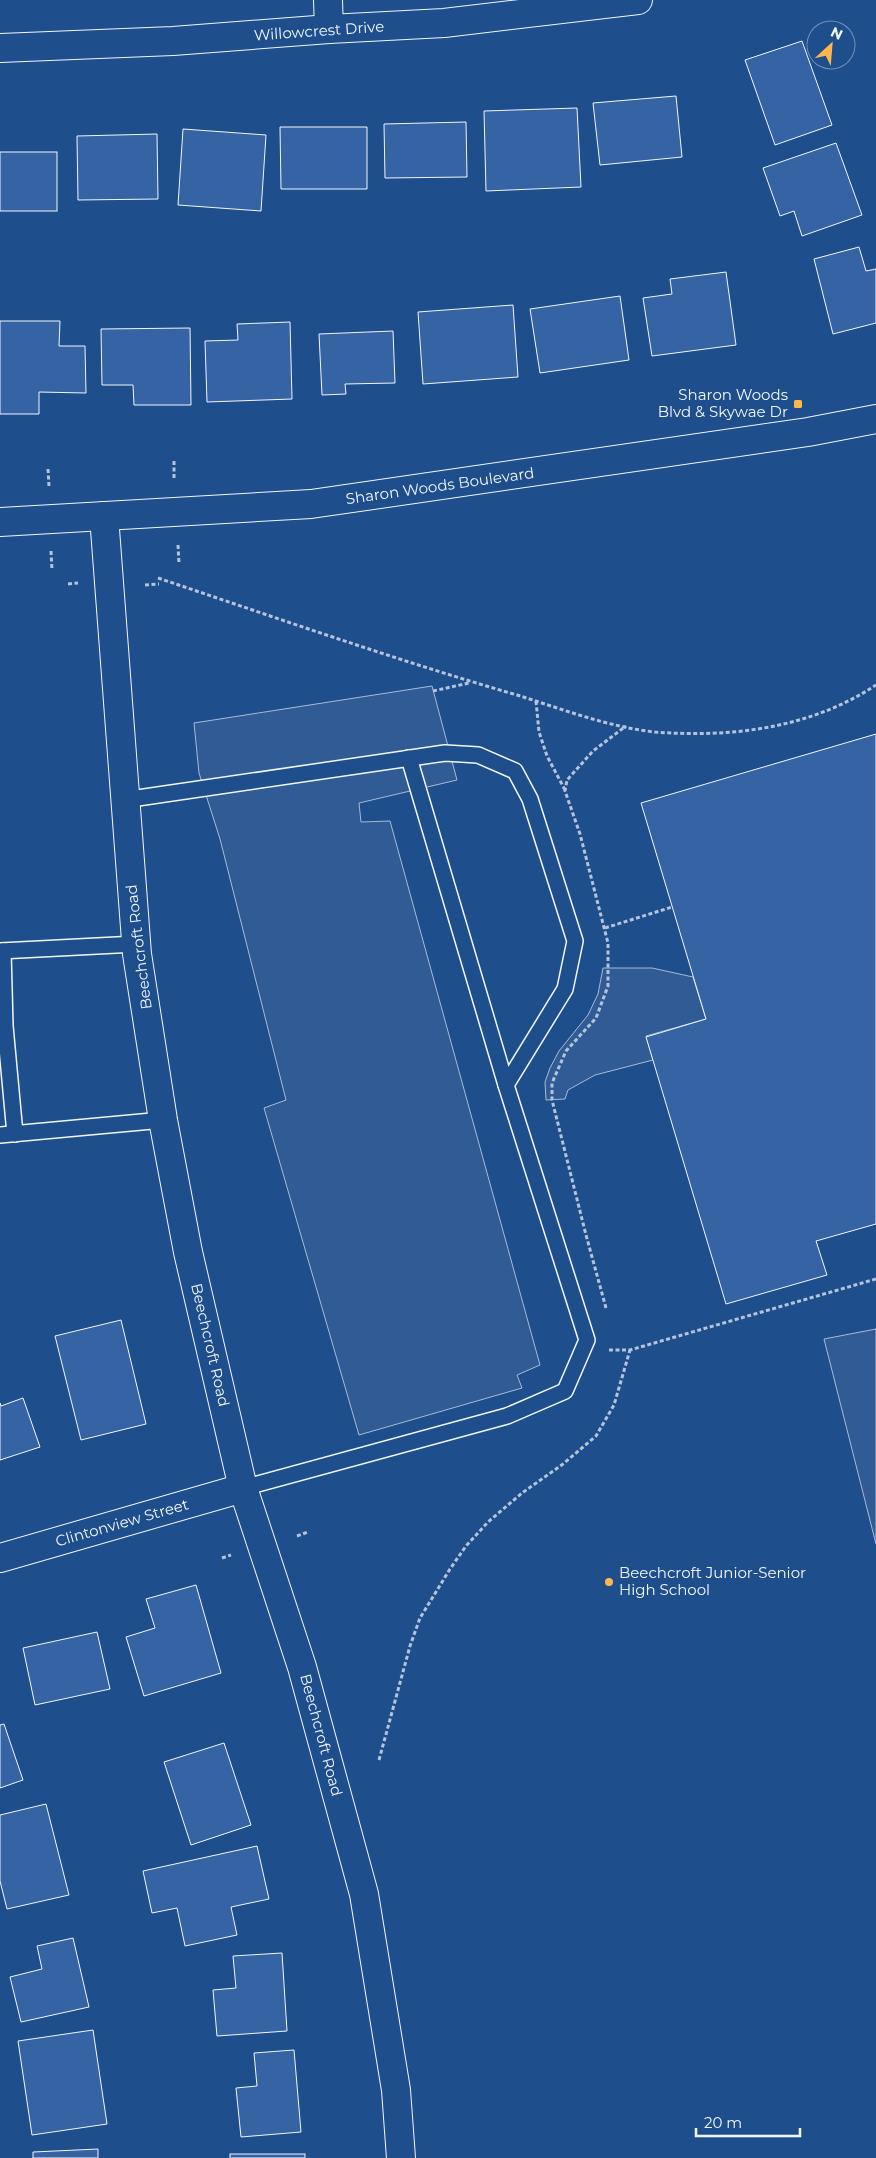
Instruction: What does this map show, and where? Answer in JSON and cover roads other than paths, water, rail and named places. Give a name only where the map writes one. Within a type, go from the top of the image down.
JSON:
[{"type":"street","points":[[328,0],[329,29]]},
{"type":"street","name":"Willowcrest Drive","points":[[0,48],[173,41],[329,29],[444,24],[638,0]]},
{"type":"street","name":"Sharon Woods Boulevard","points":[[0,522],[312,504],[808,432],[876,419]]},
{"type":"street","name":"Beechcroft Road","points":[[104,516],[136,944],[164,1120],[188,1252],[243,1488],[302,1667],[364,1894],[396,2090],[401,2158]]},
{"type":"street","name":"Clintonview Street","points":[[0,1558],[243,1488]]},
{"type":"lane","points":[[124,800],[445,753],[478,755],[515,771],[530,799],[575,941],[566,988],[506,1085]]},
{"type":"lane","points":[[243,1488],[507,1416],[565,1391],[587,1340],[506,1085],[409,758]]},
{"type":"lane","points":[[136,944],[1,951],[5,1026],[7,1134],[164,1120]]},
{"type":"place","name":"Sharon Woods Blvd & Skywae Dr","points":[[798,404]]},
{"type":"place","name":"Beechcroft Junior-Senior High School","points":[[609,1582]]}]
